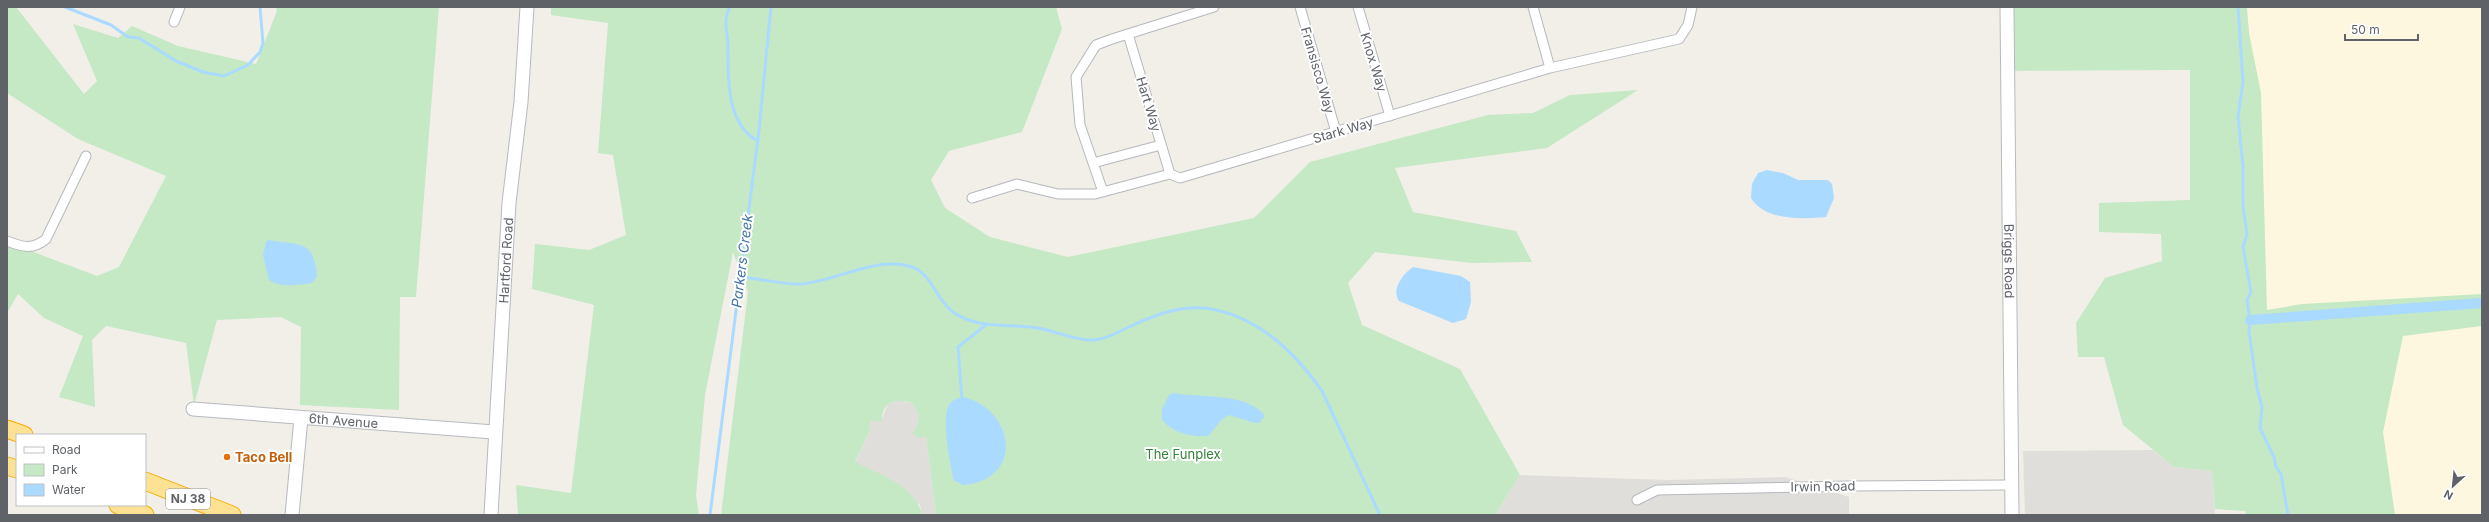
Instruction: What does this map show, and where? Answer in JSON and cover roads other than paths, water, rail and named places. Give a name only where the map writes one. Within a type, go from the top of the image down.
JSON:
[{"type":"highway","points":[[7,429],[21,434]]},
{"type":"highway","name":"NJ 38","points":[[146,482],[232,515]]},
{"type":"highway","points":[[121,506],[145,515]]},
{"type":"street","points":[[174,22],[180,7]]},
{"type":"street","name":"Hartford Road","points":[[491,515],[494,432],[509,203],[521,109],[526,7]]},
{"type":"street","points":[[1103,192],[1080,125],[1076,77],[1096,45],[1214,7]]},
{"type":"street","name":"Fransisco Way","points":[[1300,7],[1336,132]]},
{"type":"street","name":"Knox Way","points":[[1358,7],[1390,116]]},
{"type":"street","points":[[1533,7],[1550,68]]},
{"type":"street","name":"Stark Way","points":[[972,198],[1016,184],[1058,194],[1103,192],[1170,174],[1180,178],[1550,68],[1679,39],[1688,25],[1692,7]]},
{"type":"street","name":"Briggs Road","points":[[2007,7],[2012,515]]},
{"type":"street","name":"Hart Way","points":[[1128,34],[1170,174]]},
{"type":"street","points":[[1093,163],[1161,145]]},
{"type":"street","points":[[7,241],[22,247],[37,246],[46,239],[86,156]]},
{"type":"street","name":"6th Avenue","points":[[193,409],[494,432]]},
{"type":"street","points":[[292,515],[301,418]]},
{"type":"street","name":"Irwin Road","points":[[1637,500],[1657,490],[1848,486],[2011,485]]},
{"type":"water","points":[[1767,170],[1783,173],[1798,180],[1828,180],[1832,184],[1834,198],[1826,217],[1785,217],[1775,215],[1757,206],[1751,198],[1752,184],[1758,173]]},
{"type":"water","points":[[269,240],[296,244],[308,249],[315,264],[317,276],[312,283],[284,285],[273,283],[269,280],[263,255],[266,242]]},
{"type":"water","points":[[1413,267],[1461,276],[1470,282],[1471,302],[1466,319],[1453,323],[1399,301],[1396,292],[1399,282]]},
{"type":"water","points":[[1173,393],[1235,399],[1257,408],[1265,416],[1259,423],[1255,423],[1229,415],[1220,422],[1208,436],[1189,435],[1171,428],[1162,420],[1162,409],[1169,395]]},
{"type":"water","points":[[963,397],[980,404],[994,415],[1002,429],[1006,444],[1004,458],[996,471],[983,480],[963,485],[954,480],[947,444],[946,414],[949,405],[954,400]]},
{"type":"waterway","points":[[65,7],[111,25],[128,37],[139,38],[176,61],[203,72],[224,76],[248,65],[260,52],[263,43],[260,7]]},
{"type":"waterway","points":[[730,7],[726,17],[726,26],[731,99],[734,112],[740,124],[748,134],[758,141]]},
{"type":"waterway","name":"Parkers Creek","points":[[710,515],[759,130],[771,7]]},
{"type":"waterway","points":[[2238,7],[2243,82],[2238,117],[2243,166],[2243,206],[2247,234],[2243,247],[2251,292],[2247,300],[2250,320],[2249,331],[2257,388],[2262,407],[2260,428],[2274,457],[2276,467],[2281,474],[2288,515]]},
{"type":"waterway","points":[[740,277],[801,284],[828,279],[868,267],[896,264],[909,266],[917,269],[923,274],[947,307],[963,318],[983,324],[1038,328],[1089,340],[1104,338],[1160,314],[1182,309],[1204,308],[1233,315],[1263,330],[1276,340],[1312,377],[1322,391],[1380,515]]},
{"type":"waterway","points":[[2250,320],[2482,303]]},
{"type":"waterway","points":[[962,400],[958,347],[987,324]]},
{"type":"place","name":"Taco Bell","points":[[227,457]]},
{"type":"park label","name":"The Funplex","points":[[1183,454]]}]
